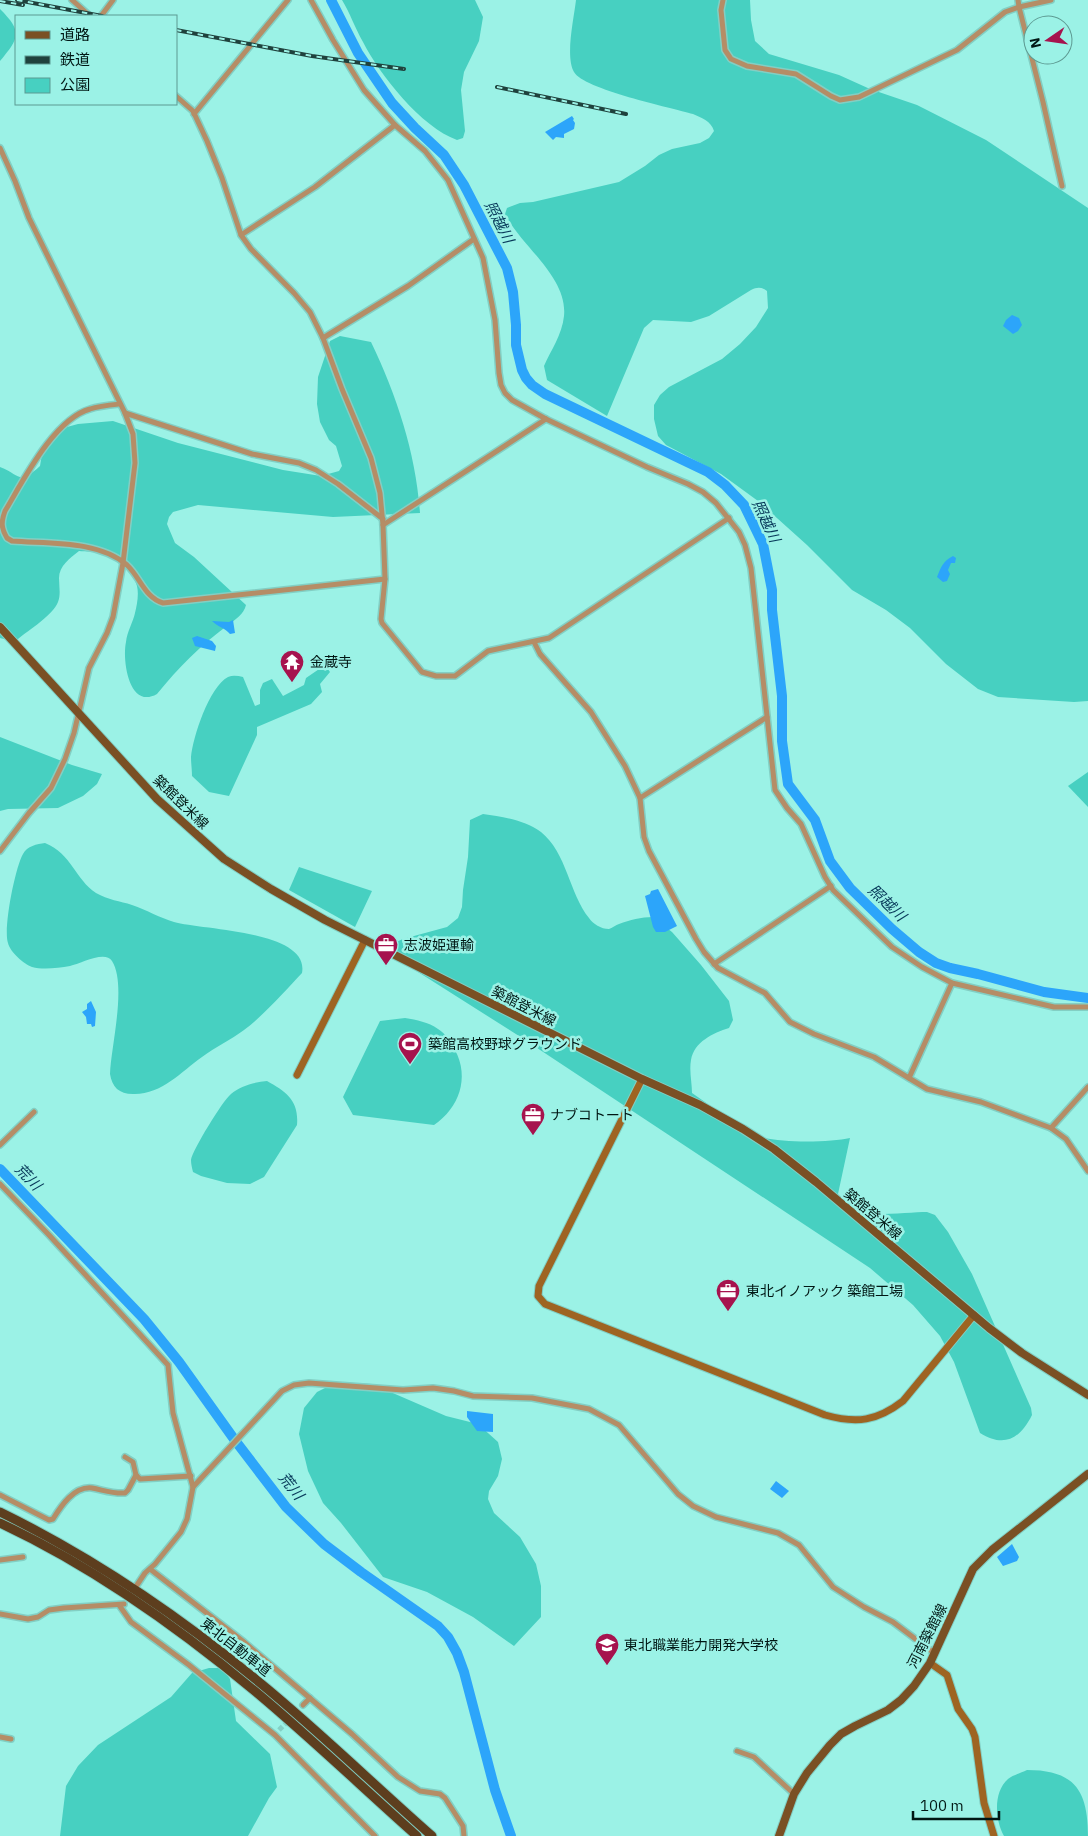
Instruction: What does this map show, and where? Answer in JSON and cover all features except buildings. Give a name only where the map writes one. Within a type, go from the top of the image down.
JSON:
[{"type":"highway","name":"東北自動車道","points":[[0,1512],[72,1550],[180,1620],[261,1684],[432,1836]]},
{"type":"highway","name":"東北自動車道","points":[[0,1523],[67,1559],[118,1590],[198,1646],[256,1692],[417,1836]]},
{"type":"main road","name":"築館登米線","points":[[0,627],[157,799],[224,859],[271,889],[365,940],[642,1079],[700,1105],[743,1129],[774,1149],[816,1182],[1022,1353],[1088,1395]]},
{"type":"main road","name":"河南築館線","points":[[780,1836],[794,1794],[807,1773],[830,1745],[848,1730],[888,1710],[902,1700],[914,1686],[930,1663],[973,1569],[992,1550],[1088,1474]]},
{"type":"street","points":[[72,0],[89,15]]},
{"type":"street","points":[[102,15],[114,0]]},
{"type":"street","points":[[194,114],[288,0]]},
{"type":"street","points":[[311,0],[332,40],[364,90],[395,124],[442,169],[448,180],[483,258],[494,310],[501,385],[505,393],[512,400],[546,419],[703,492],[716,503],[740,532],[746,545],[751,568],[775,790],[783,803],[801,824],[831,886],[841,899],[892,947],[922,967],[952,983],[1054,1007],[1088,1007]]},
{"type":"street","points":[[723,0],[721,10],[725,50],[731,59],[747,66],[796,74],[840,100],[859,97],[957,50],[1006,12],[1018,7],[1051,0]]},
{"type":"street","points":[[1018,0],[1018,7],[1043,102],[1062,186]]},
{"type":"street","points":[[178,98],[194,114],[222,178],[241,235],[251,249],[310,312],[323,338],[376,473],[383,522],[385,579],[380,614],[382,623],[422,672],[436,676],[455,676],[488,651],[549,638],[729,518]]},
{"type":"street","points":[[241,235],[315,187],[395,124]]},
{"type":"street","points":[[0,148],[16,181],[29,218],[125,413],[133,434],[135,454],[123,563],[113,618],[107,634],[89,668],[65,760],[51,788],[0,851]]},
{"type":"street","points":[[323,338],[408,286],[474,239]]},
{"type":"street","points":[[120,404],[89,409],[59,430],[45,447],[5,511],[1,520],[3,532],[7,538],[12,541],[88,547],[105,552],[123,563],[152,598],[163,603],[385,579]]},
{"type":"street","points":[[125,413],[252,454],[299,463],[316,470],[338,484],[383,522]]},
{"type":"street","points":[[383,522],[546,419]]},
{"type":"street","points":[[534,642],[540,654],[592,712],[624,766],[640,798],[644,837],[649,851],[704,952],[718,968],[765,993],[790,1022],[814,1034],[874,1057],[926,1089],[981,1102],[1050,1128],[1066,1139],[1088,1171]]},
{"type":"street","points":[[640,798],[767,718]]},
{"type":"street","points":[[714,964],[831,886]]},
{"type":"street","points":[[297,1074],[365,940]]},
{"type":"street","points":[[909,1078],[952,983]]},
{"type":"street","points":[[642,1079],[539,1286],[538,1296],[545,1304],[825,1415],[841,1419],[859,1420],[876,1417],[891,1410],[903,1401],[974,1315]]},
{"type":"street","points":[[1050,1128],[1088,1086]]},
{"type":"street","points":[[0,1145],[34,1112]]},
{"type":"street","points":[[0,1184],[56,1242],[168,1366],[173,1413],[194,1485],[186,1522],[181,1532],[136,1585]]},
{"type":"street","points":[[194,1485],[282,1391],[294,1385],[310,1383],[403,1390],[433,1388],[473,1396],[532,1398],[589,1409],[619,1425],[678,1494],[693,1506],[716,1516],[778,1533],[799,1545],[833,1587],[864,1607],[893,1622],[934,1653]]},
{"type":"street","points":[[125,1457],[133,1462],[136,1475],[140,1479],[191,1476]]},
{"type":"street","points":[[0,1495],[49,1520],[52,1519],[68,1499],[83,1488],[124,1494],[136,1475]]},
{"type":"street","points":[[0,1560],[23,1557]]},
{"type":"street","points":[[150,1569],[244,1642],[352,1734],[398,1777],[420,1791],[440,1794],[445,1798],[463,1826],[464,1836]]},
{"type":"street","points":[[0,1614],[28,1619],[38,1617],[49,1610],[122,1604],[131,1622],[189,1665],[275,1735],[375,1836]]},
{"type":"street","points":[[930,1663],[947,1675],[958,1709],[972,1729],[975,1737],[984,1803],[994,1836]]},
{"type":"street","points":[[303,1705],[310,1698]]},
{"type":"street","points":[[275,1735],[279,1730]]},
{"type":"street","points":[[0,1736],[11,1739]]},
{"type":"street","points":[[737,1751],[754,1757],[794,1794]]},
{"type":"green space","points":[[342,0],[475,0],[483,17],[479,41],[464,72],[461,90],[465,131],[463,138],[457,140],[443,133],[416,112],[403,98],[370,55]]},
{"type":"green space","points":[[576,0],[750,0],[755,41],[769,54],[839,75],[870,89],[917,105],[986,140],[1088,208],[1088,701],[1074,702],[998,697],[978,689],[946,664],[910,628],[886,610],[852,590],[807,545],[758,501],[721,474],[666,445],[658,436],[654,419],[654,405],[660,395],[669,387],[722,359],[740,344],[756,327],[768,308],[767,291],[759,288],[753,289],[709,316],[691,322],[653,320],[644,328],[607,416],[547,380],[544,366],[561,330],[564,316],[563,302],[559,288],[551,275],[512,226],[505,214],[507,208],[520,203],[533,202],[619,182],[659,155],[672,149],[700,143],[709,138],[714,131],[703,118],[593,85],[574,72],[571,65],[570,47]]},
{"type":"green space","points":[[0,9],[15,29],[15,38],[0,61]]},
{"type":"green space","points":[[340,336],[371,342],[389,383],[404,426],[410,447],[420,513],[333,517],[198,505],[173,512],[167,524],[175,543],[194,557],[246,605],[239,616],[199,649],[157,694],[147,697],[140,695],[134,689],[125,660],[127,638],[137,603],[137,586],[132,576],[123,566],[113,558],[102,553],[79,551],[72,556],[59,574],[59,599],[51,612],[18,639],[12,641],[0,638],[0,467],[20,477],[27,476],[40,466],[43,448],[51,434],[78,424],[113,421],[178,443],[283,470],[321,476],[339,471],[342,466],[336,446],[329,440],[320,422],[317,404],[318,377],[330,341]]},
{"type":"green space","points":[[325,665],[330,672],[320,684],[322,692],[311,704],[257,727],[257,735],[229,796],[209,792],[192,776],[191,757],[195,737],[208,701],[221,682],[230,676],[243,677],[255,706],[260,704],[260,690],[263,683],[272,679],[283,696],[304,685],[306,678]]},
{"type":"green space","points":[[0,737],[72,765],[102,774],[97,784],[83,796],[58,808],[8,809],[0,811]]},
{"type":"green space","points":[[1088,772],[1088,807],[1068,786]]},
{"type":"green space","points":[[483,814],[521,822],[541,832],[557,851],[582,908],[598,926],[609,929],[631,920],[653,917],[672,932],[729,1001],[733,1020],[729,1028],[705,1039],[693,1054],[690,1068],[692,1093],[739,1128],[756,1136],[768,1139],[797,1141],[827,1141],[850,1138],[838,1194],[844,1207],[848,1210],[863,1214],[927,1212],[935,1215],[948,1232],[972,1274],[1031,1408],[1032,1415],[1017,1435],[1011,1439],[997,1440],[980,1433],[954,1362],[940,1336],[913,1305],[870,1268],[519,1036],[396,958],[392,951],[394,943],[447,927],[458,918],[462,907],[470,820]]},
{"type":"green space","points":[[45,843],[61,853],[83,881],[96,893],[138,907],[174,922],[251,934],[272,940],[289,948],[300,959],[302,973],[274,1003],[239,1034],[207,1053],[170,1082],[153,1091],[143,1093],[128,1094],[120,1091],[112,1083],[110,1074],[118,1000],[116,972],[112,961],[109,958],[98,957],[70,966],[36,968],[21,960],[11,950],[8,943],[8,912],[20,861],[27,849]]},
{"type":"green space","points":[[299,867],[372,891],[355,927],[289,890]]},
{"type":"green space","name":"築館高校野球グラウンド","points":[[405,1018],[426,1023],[441,1031],[455,1050],[462,1071],[462,1082],[456,1101],[443,1118],[434,1125],[353,1115],[343,1097],[380,1021]]},
{"type":"green space","points":[[267,1081],[286,1093],[294,1103],[297,1125],[264,1177],[250,1184],[227,1183],[193,1172],[191,1160],[193,1155],[208,1126],[227,1098],[243,1087]]},
{"type":"green space","points":[[337,1382],[372,1384],[446,1416],[478,1424],[498,1442],[502,1459],[498,1476],[489,1491],[488,1499],[494,1513],[520,1537],[536,1564],[541,1586],[541,1617],[514,1646],[473,1617],[427,1592],[383,1577],[323,1503],[308,1471],[299,1434],[304,1408],[317,1392]]},
{"type":"green space","points":[[209,1668],[222,1668],[230,1679],[236,1721],[270,1754],[277,1787],[248,1836],[60,1836],[66,1786],[78,1766],[98,1745],[171,1697],[192,1673]]},
{"type":"green space","points":[[1027,1770],[1057,1774],[1075,1786],[1081,1795],[1085,1807],[1088,1836],[1004,1836],[997,1814],[1000,1791],[1008,1779]]},
{"type":"water","points":[[572,116],[575,123],[574,129],[564,134],[564,138],[556,137],[553,140],[545,132]]},
{"type":"water","points":[[1012,315],[1019,318],[1022,325],[1013,334],[1003,326]]},
{"type":"water","points":[[953,556],[956,558],[955,563],[951,563],[948,570],[950,574],[947,581],[943,582],[937,577],[943,565]]},
{"type":"water","points":[[233,620],[235,633],[230,634],[212,621],[229,622]]},
{"type":"water","points":[[197,636],[212,641],[216,646],[215,651],[195,646],[192,638]]},
{"type":"water","points":[[658,889],[677,926],[665,932],[656,932],[653,927],[645,896],[650,894],[651,891]]},
{"type":"water","points":[[91,1001],[96,1012],[95,1026],[92,1027],[91,1024],[87,1024],[86,1017],[82,1012],[87,1009],[87,1004]]},
{"type":"water","points":[[467,1411],[493,1414],[493,1432],[477,1431],[467,1417]]},
{"type":"water","points":[[776,1481],[789,1491],[782,1498],[770,1489]]},
{"type":"water","points":[[1012,1544],[1019,1557],[1017,1561],[1003,1566],[997,1557]]},
{"type":"waterway","name":"照越川","points":[[331,0],[358,53],[392,103],[444,155],[464,185],[507,268],[513,292],[516,345],[522,370],[526,378],[545,394],[708,472],[725,485],[744,505],[763,544],[772,590],[772,610],[782,696],[782,741],[788,784],[815,820],[830,861],[850,888],[892,929],[919,952],[936,963],[1044,992],[1088,998]]},
{"type":"waterway","name":"荒川","points":[[0,1169],[144,1319],[179,1362],[286,1507],[324,1544],[438,1626],[448,1637],[457,1653],[464,1672],[495,1790],[511,1836]]},
{"type":"tunnel","points":[[279,1730],[289,1720]]},
{"type":"railway","points":[[17,0],[97,15]]},
{"type":"railway","points":[[0,1],[23,5]]},
{"type":"railway","points":[[178,30],[312,56],[404,69]]},
{"type":"railway","points":[[497,87],[626,114]]},
{"type":"place","name":"金蔵寺","points":[[292,683]]},
{"type":"place","name":"志波姫運輸","points":[[386,966]]},
{"type":"place","name":"築館高校野球グラウンド","points":[[410,1065]]},
{"type":"place","name":"ナブコトート","points":[[533,1136]]},
{"type":"place","name":"東北イノアック 築館工場","points":[[728,1312]]},
{"type":"place","name":"東北職業能力開発大学校","points":[[607,1666]]}]
